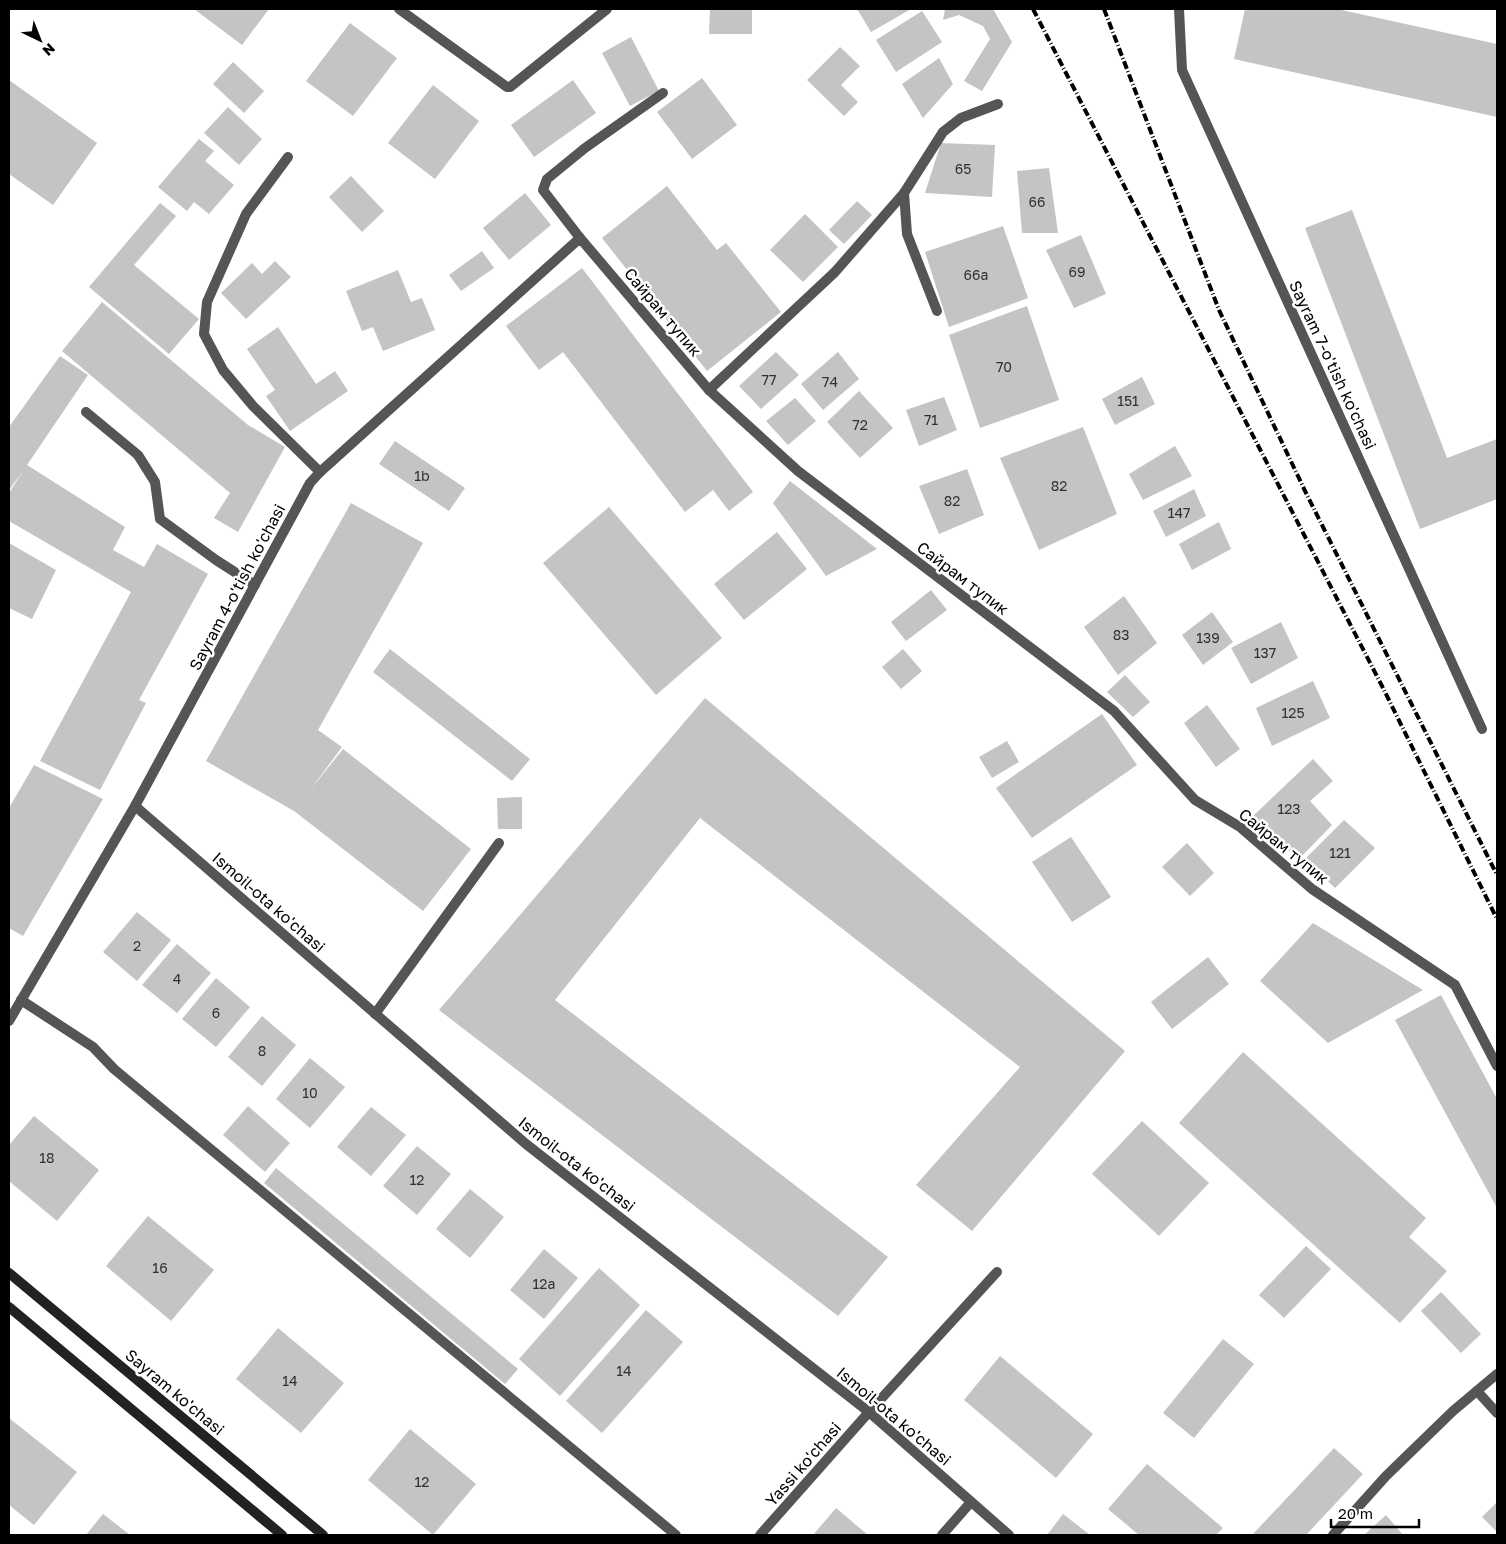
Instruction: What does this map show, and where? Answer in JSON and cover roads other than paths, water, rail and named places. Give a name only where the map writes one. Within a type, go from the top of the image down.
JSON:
[{"type":"street","points":[[399,9],[506,88],[510,87],[607,9]]},
{"type":"street","name":"Sayram 7-o'tish ko'chasi","points":[[1179,9],[1182,70],[1482,729]]},
{"type":"street","name":"Сайрам тупик","points":[[663,93],[585,148],[547,179],[543,190],[580,238],[709,390],[798,471],[1114,711],[1195,800],[1240,828],[1312,889],[1455,985],[1497,1066]]},
{"type":"street","points":[[709,390],[835,272],[904,193],[943,132],[961,118],[998,104]]},
{"type":"street","points":[[288,157],[246,214],[207,302],[204,334],[224,370],[253,406],[320,472]]},
{"type":"street","points":[[904,193],[907,234],[937,311]]},
{"type":"street","name":"Sayram 4-o'tish ko'chasi","points":[[9,1021],[135,806],[310,483],[580,238]]},
{"type":"street","points":[[86,412],[138,455],[155,482],[160,519],[216,560],[255,584]]},
{"type":"street","name":"Ismoil-ota ko'chasi","points":[[135,806],[526,1144],[869,1412],[1009,1535]]},
{"type":"street","points":[[375,1014],[499,843]]},
{"type":"street","points":[[21,1000],[93,1047],[114,1069],[676,1535]]},
{"type":"street","name":"Yassi ko'chasi","points":[[760,1535],[997,1272]]},
{"type":"street","name":"Sayram ko'chasi","points":[[9,1273],[323,1535]]},
{"type":"street","points":[[9,1307],[282,1535]]},
{"type":"street","points":[[1333,1535],[1386,1476],[1454,1411],[1497,1374]]},
{"type":"street","points":[[1477,1391],[1497,1413]]},
{"type":"street","points":[[942,1535],[971,1502]]},
{"type":"railway","points":[[1033,9],[1382,686],[1497,919]]},
{"type":"railway","points":[[1104,9],[1219,310],[1307,495],[1497,875]]}]
